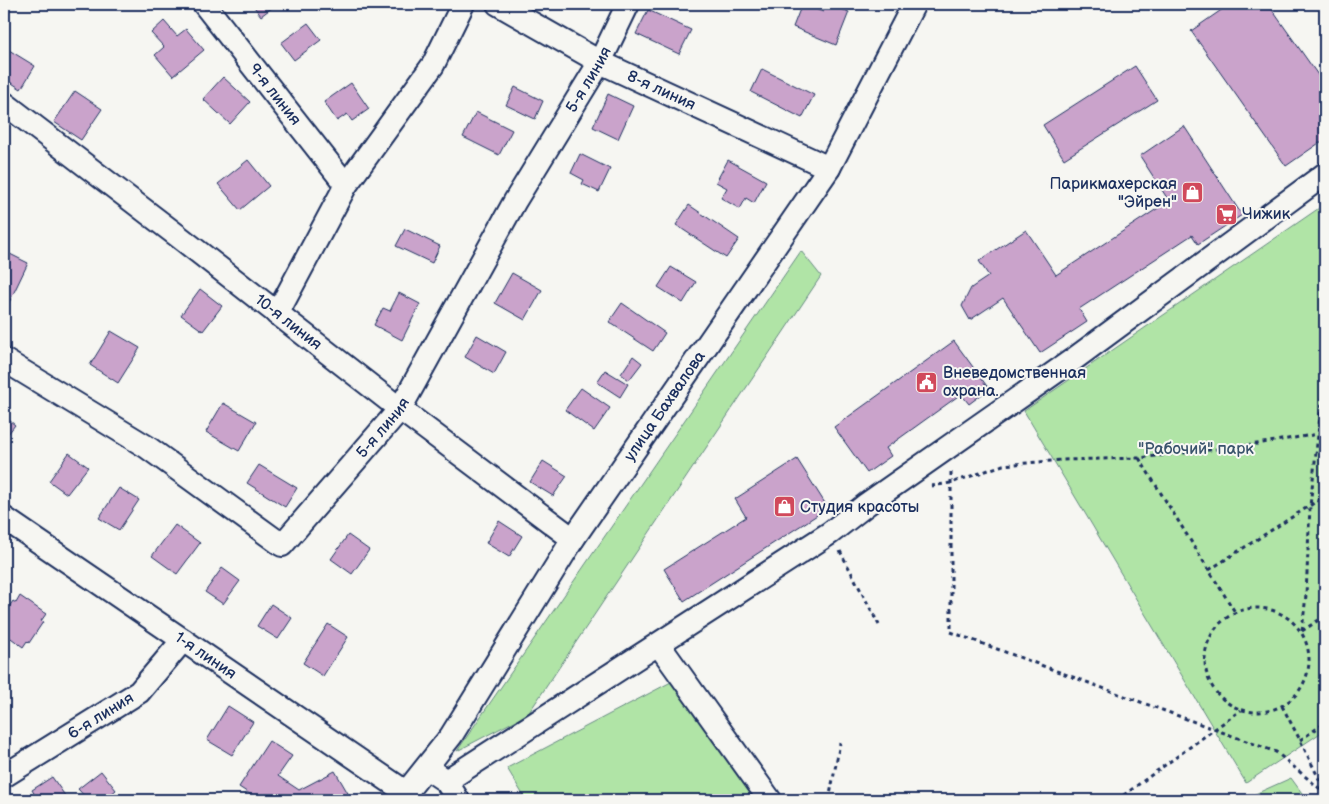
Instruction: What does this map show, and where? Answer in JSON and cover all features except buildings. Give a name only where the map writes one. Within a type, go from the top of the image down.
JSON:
[{"type":"street","name":"9-я линия","points":[[204,4],[346,185]]},
{"type":"street","points":[[277,314],[346,185],[433,65],[462,4]]},
{"type":"street","name":"8-я линия","points":[[498,4],[600,62],[829,168]]},
{"type":"street","name":"5-я линия","points":[[4,360],[147,447],[282,545],[400,409],[515,201],[600,62],[628,4]]},
{"type":"street","name":"улица Бахвалова","points":[[403,797],[451,736],[573,539],[829,168],[914,4]]},
{"type":"street","name":"10-я линия","points":[[4,103],[400,409],[573,539]]},
{"type":"street","points":[[446,781],[830,533],[1074,359],[1325,174]]},
{"type":"street","name":"1-я линия","points":[[4,518],[183,640],[403,797]]},
{"type":"street","name":"6-я линия","points":[[4,776],[140,692],[183,640]]},
{"type":"street","points":[[659,645],[770,800]]},
{"type":"street","points":[[427,768],[446,781],[458,800]]},
{"type":"path","points":[[1302,632],[1306,595],[1310,506],[1325,372]]},
{"type":"path","points":[[899,482],[916,486],[951,483],[1003,465],[1062,460],[1139,458],[1244,446],[1325,433]]},
{"type":"path","points":[[1318,434],[1325,445]]},
{"type":"path","points":[[951,446],[951,632],[1276,752],[1325,792]]},
{"type":"path","points":[[1139,458],[1235,612]]},
{"type":"path","points":[[1209,570],[1325,496]]},
{"type":"path","points":[[830,533],[879,625]]},
{"type":"path","points":[[1249,608],[1265,608],[1279,612],[1292,620],[1302,632],[1308,648],[1310,665],[1305,682],[1296,696],[1282,706],[1255,713],[1241,710],[1225,702],[1213,689],[1206,672],[1204,654],[1210,637],[1220,622],[1235,612],[1249,608]]},
{"type":"path","points":[[1302,632],[1325,616]]},
{"type":"path","points":[[1282,706],[1325,792]]},
{"type":"path","points":[[1117,800],[1241,710]]},
{"type":"path","points":[[1300,740],[1325,723]]},
{"type":"path","points":[[829,800],[840,743]]},
{"type":"green space","name":"\"Рабочий\" парк","points":[[1325,204],[1325,730],[1246,783],[1024,411]]},
{"type":"green space","points":[[801,251],[821,276],[528,714],[457,751]]},
{"type":"green space","points":[[671,682],[697,697],[768,800],[526,800],[507,768]]},
{"type":"green space","points":[[1291,778],[1307,800],[1242,800]]},
{"type":"place","name":"Парикмахерская \"Эйрен\"","points":[[1193,193]]},
{"type":"place","name":"Чижик","points":[[1226,214]]},
{"type":"place","name":"Вневедомственная охрана.","points":[[927,382]]},
{"type":"place","name":"Студия красоты","points":[[784,507]]}]
